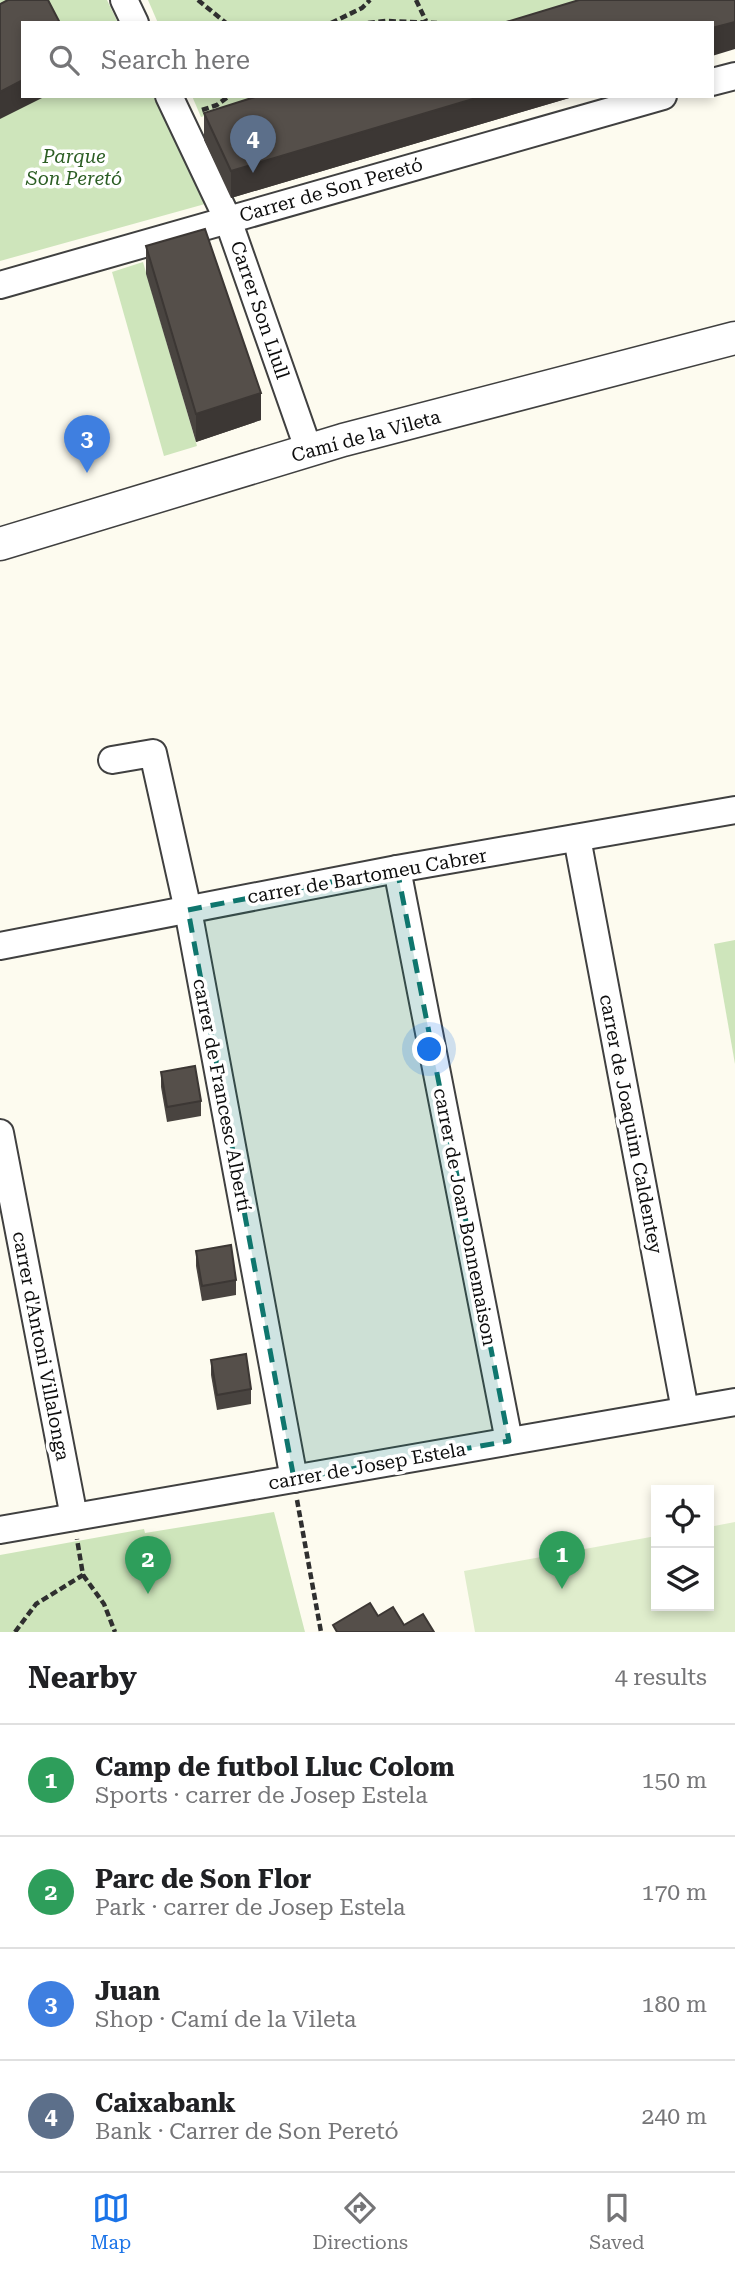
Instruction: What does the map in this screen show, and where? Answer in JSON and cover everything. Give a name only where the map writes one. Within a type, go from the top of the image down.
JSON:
[{"type":"street","points":[[124,0],[134,21]]},
{"type":"street","points":[[714,81],[735,76]]},
{"type":"street","name":"Carrer Son Llull","points":[[170,98],[228,220],[309,451]]},
{"type":"street","name":"Carrer de Son Peretó","points":[[0,285],[656,98]]},
{"type":"street","name":"Camí de la Vileta","points":[[0,544],[309,451],[735,338]]},
{"type":"street","name":"carrer de Francesc Albertí","points":[[112,760],[153,753],[188,910],[294,1479]]},
{"type":"street","name":"carrer de Bartomeu Cabrer","points":[[0,946],[397,869],[735,810]]},
{"type":"street","name":"carrer de Joaquim Caldentey","points":[[577,838],[685,1410]]},
{"type":"street","name":"carrer de Joan Bonnemaison","points":[[397,869],[509,1441]]},
{"type":"street","name":"carrer d'Antoni Villalonga","points":[[0,1133],[74,1517]]},
{"type":"street","name":"carrer de Josep Estela","points":[[0,1530],[735,1402]]},
{"type":"path","points":[[198,0],[221,21]]},
{"type":"path","points":[[335,21],[362,8],[370,0]]},
{"type":"path","points":[[416,0],[426,21]]},
{"type":"path","points":[[198,111],[217,105],[226,98]]},
{"type":"path","points":[[294,1479],[321,1632]]},
{"type":"path","points":[[74,1517],[82,1575],[104,1604],[115,1632]]},
{"type":"path","points":[[15,1632],[36,1604],[82,1575]]},
{"type":"highlighted area","points":[[397,869],[509,1441],[294,1479],[188,910]]},
{"type":"green space","name":"Parque Son Peretó","points":[[0,0],[107,0],[117,21],[21,21],[21,98],[154,98],[205,204],[0,261]]},
{"type":"green space","points":[[148,0],[603,0],[532,21],[157,21]]},
{"type":"green space","points":[[193,98],[265,98],[201,117]]},
{"type":"green space","points":[[143,262],[197,446],[164,456],[112,272]]},
{"type":"green space","points":[[735,940],[735,1064],[714,944]]},
{"type":"green space","points":[[274,1512],[305,1632],[0,1632],[0,1555],[144,1529],[145,1533]]},
{"type":"green space","points":[[735,1522],[735,1632],[475,1632],[464,1571],[651,1537],[651,1611],[714,1611],[714,1526]]},
{"type":"building","points":[[8,0],[48,0],[59,21],[21,21],[21,81],[0,92],[0,4]]},
{"type":"building","points":[[579,0],[735,0],[735,22],[714,27],[714,21],[510,21]]},
{"type":"building","points":[[252,98],[476,98],[231,171],[204,113]]},
{"type":"building","points":[[205,229],[261,393],[196,414],[146,246]]},
{"type":"building","points":[[195,1066],[201,1101],[167,1107],[161,1072]]},
{"type":"building","points":[[231,1245],[236,1280],[202,1286],[196,1251]]},
{"type":"building","points":[[246,1354],[251,1389],[217,1395],[211,1360]]},
{"type":"building","points":[[370,1603],[378,1616],[393,1607],[404,1625],[423,1614],[434,1632],[337,1632],[333,1625]]},
{"type":"place","name":"Caixabank","points":[[253,173]]},
{"type":"place","name":"Juan","points":[[87,473]]},
{"type":"place","name":"Camp de futbol Lluc Colom","points":[[562,1589]]},
{"type":"place","name":"Parc de Son Flor","points":[[148,1594]]}]
